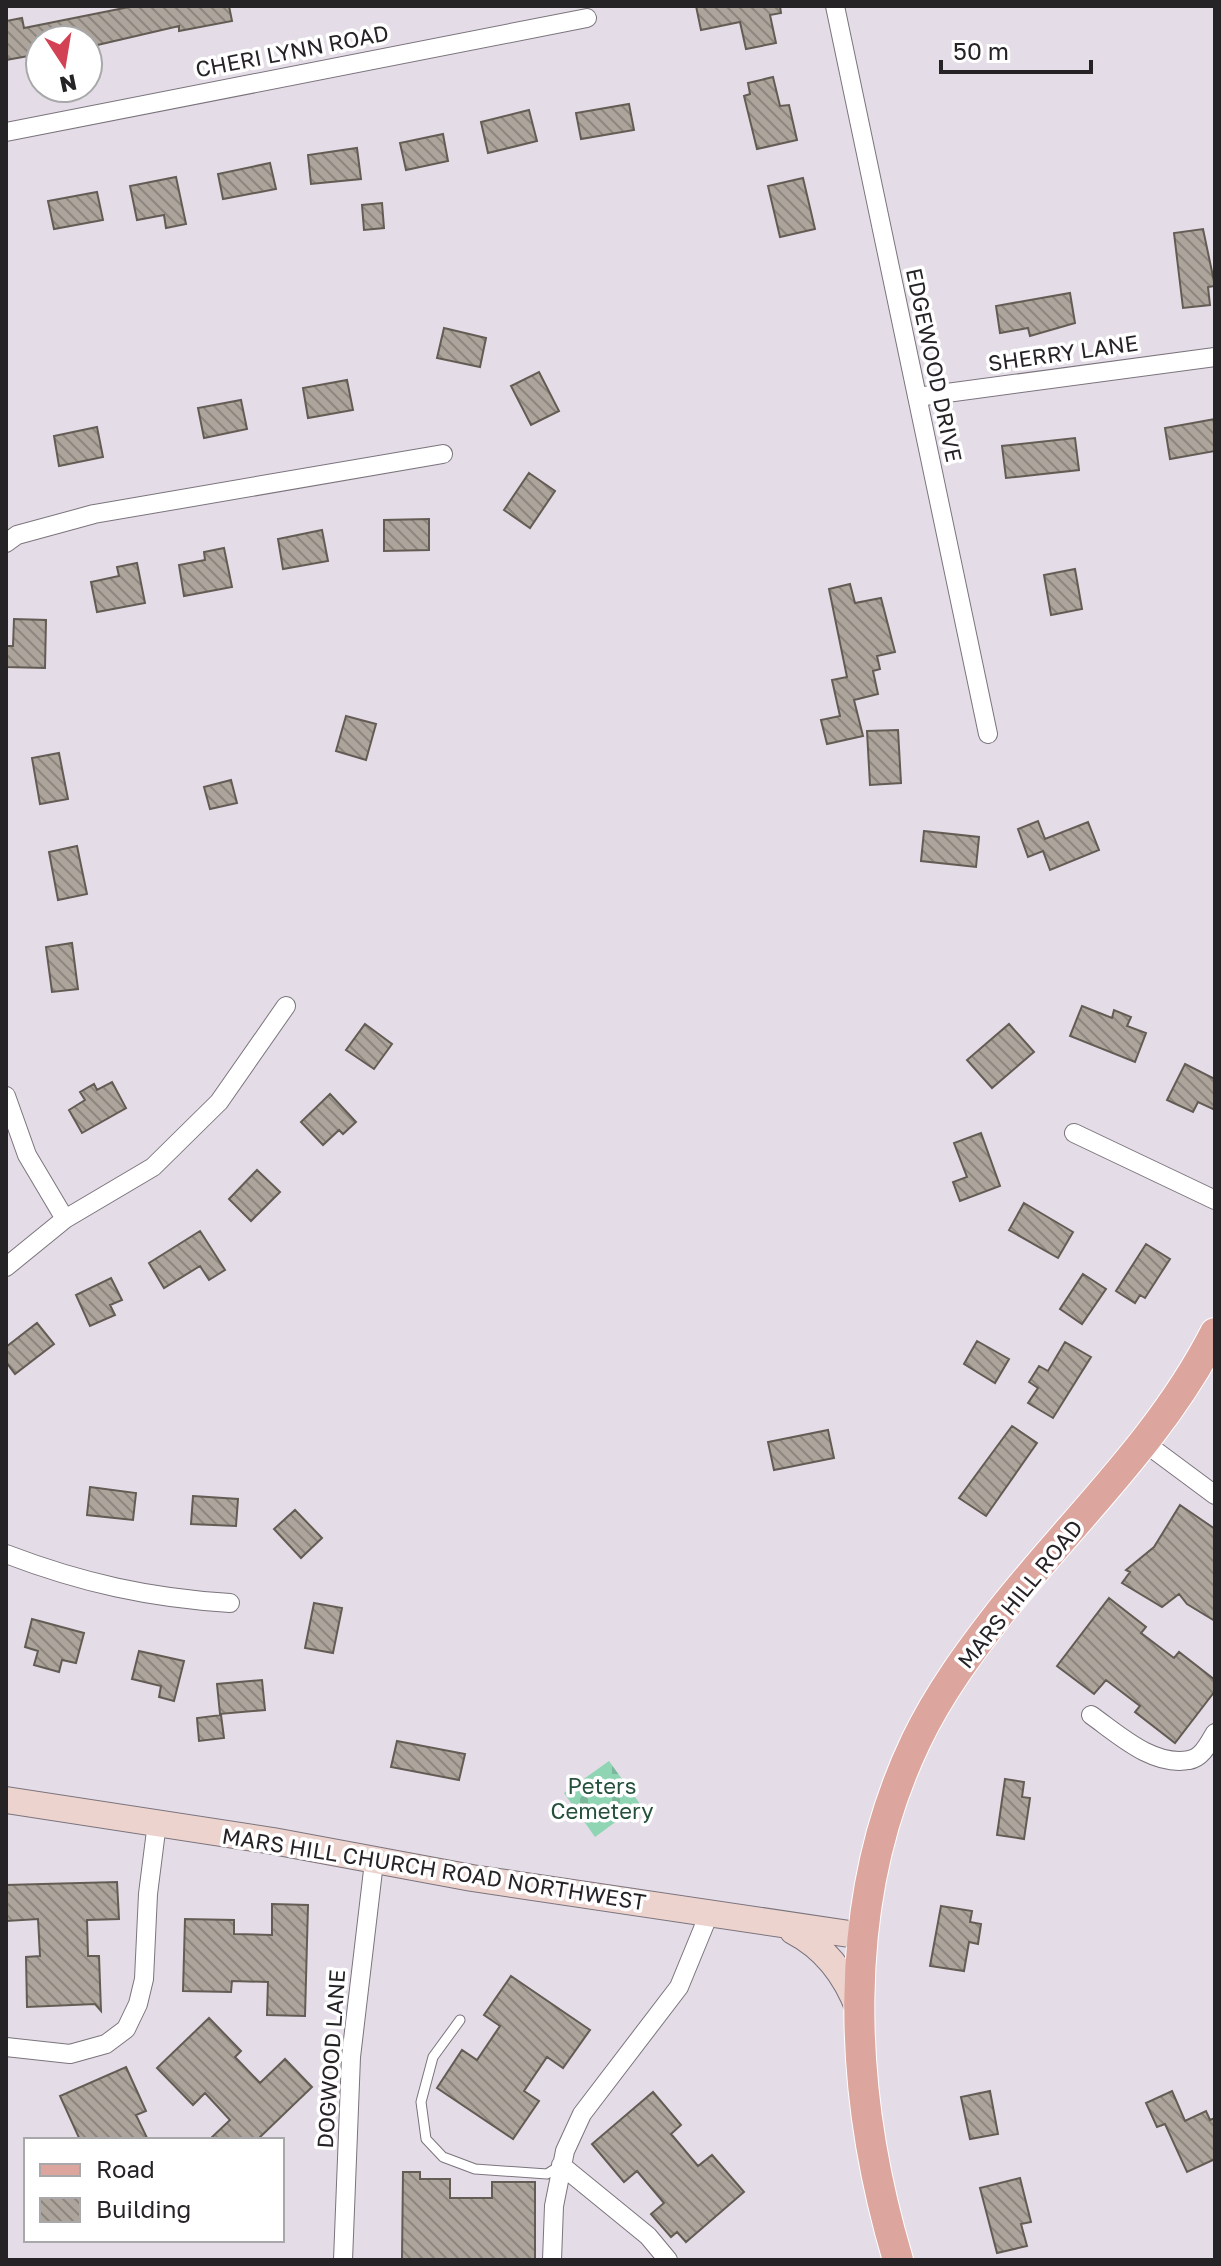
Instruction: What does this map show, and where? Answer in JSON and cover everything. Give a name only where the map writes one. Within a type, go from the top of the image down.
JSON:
[{"type":"main road","name":"MARS HILL ROAD","points":[[898,2260],[867,2124],[859,2010],[863,1936],[889,1807],[934,1707],[957,1669],[1004,1608],[1145,1443],[1195,1372],[1215,1333]]},
{"type":"street","name":"EDGEWOOD DRIVE","points":[[835,6],[988,734]]},
{"type":"street","name":"CHERI LYNN ROAD","points":[[6,132],[587,18]]},
{"type":"street","name":"SHERRY LANE","points":[[917,397],[1215,357]]},
{"type":"street","points":[[6,543],[17,535],[94,514],[443,454]]},
{"type":"street","points":[[6,1267],[65,1219],[153,1167],[219,1102],[286,1006]]},
{"type":"street","points":[[6,1096],[27,1155],[65,1219]]},
{"type":"street","points":[[1074,1133],[1215,1200]]},
{"type":"street","points":[[1145,1443],[1215,1495]]},
{"type":"street","points":[[6,1554],[65,1577],[161,1599],[230,1603]]},
{"type":"street","points":[[1091,1715],[1139,1749],[1166,1758],[1190,1760],[1202,1753],[1215,1733]]},
{"type":"street","name":"MARS HILL CHURCH ROAD NORTHWEST","points":[[6,1800],[273,1841],[374,1862],[863,1936]]},
{"type":"street","points":[[6,2047],[70,2054],[106,2044],[126,2029],[138,2004],[144,1979],[148,1894],[157,1823]]},
{"type":"street","name":"DOGWOOD LANE","points":[[343,2260],[351,2057],[374,1862]]},
{"type":"street","points":[[552,2260],[554,2206],[561,2165],[582,2114],[679,1987],[709,1914]]},
{"type":"street","points":[[779,1924],[812,1941],[824,1952],[845,1980],[859,2010]]},
{"type":"street","points":[[561,2165],[648,2236],[668,2260]]},
{"type":"lane","points":[[460,2020],[433,2057],[421,2102],[426,2139],[443,2157],[475,2169],[547,2174],[561,2165]]},
{"type":"green space","name":"Peters Cemetery","points":[[609,1761],[640,1804],[595,1837],[564,1793]]},
{"type":"building","points":[[134,6],[229,6],[232,21],[179,31],[179,26],[104,43],[104,24],[44,24]]},
{"type":"building","points":[[696,6],[780,6],[781,13],[770,15],[776,43],[746,49],[740,22],[701,30]]},
{"type":"building","points":[[22,18],[24,57],[6,60],[6,21]]},
{"type":"building","points":[[773,77],[780,106],[789,105],[797,140],[757,149],[744,96],[750,94],[748,83]]},
{"type":"building","points":[[629,104],[634,130],[581,139],[576,113]]},
{"type":"building","points":[[529,110],[537,141],[488,153],[481,122]]},
{"type":"building","points":[[443,134],[448,161],[406,170],[400,143]]},
{"type":"building","points":[[357,148],[361,179],[311,184],[308,155]]},
{"type":"building","points":[[270,163],[276,189],[223,199],[218,174]]},
{"type":"building","points":[[176,177],[186,224],[166,228],[164,215],[137,220],[130,186]]},
{"type":"building","points":[[803,178],[815,229],[780,237],[768,186]]},
{"type":"building","points":[[97,192],[103,220],[54,229],[48,201]]},
{"type":"building","points":[[382,203],[384,228],[364,230],[362,205]]},
{"type":"building","points":[[1203,229],[1215,286],[1208,287],[1210,305],[1183,308],[1174,233]]},
{"type":"building","points":[[1070,293],[1075,323],[1030,336],[1028,328],[1000,333],[996,306]]},
{"type":"building","points":[[444,328],[486,338],[480,367],[437,358]]},
{"type":"building","points":[[539,372],[559,411],[531,425],[511,386]]},
{"type":"building","points":[[347,380],[353,410],[308,418],[303,388]]},
{"type":"building","points":[[241,400],[247,429],[204,438],[198,408]]},
{"type":"building","points":[[1215,419],[1215,451],[1170,459],[1165,428]]},
{"type":"building","points":[[97,427],[103,457],[59,466],[54,436]]},
{"type":"building","points":[[1075,438],[1079,470],[1006,478],[1002,446]]},
{"type":"building","points":[[529,473],[555,491],[530,528],[504,510]]},
{"type":"building","points":[[429,519],[429,550],[384,551],[384,520]]},
{"type":"building","points":[[322,530],[328,561],[283,569],[278,539]]},
{"type":"building","points":[[224,548],[232,587],[184,596],[179,565],[205,560],[204,552]]},
{"type":"building","points":[[137,563],[145,603],[97,612],[91,582],[119,576],[117,567]]},
{"type":"building","points":[[1075,569],[1082,609],[1051,615],[1044,575]]},
{"type":"building","points":[[850,584],[855,603],[881,598],[895,652],[877,656],[880,669],[873,671],[878,694],[854,700],[863,736],[827,744],[821,720],[840,716],[832,680],[847,677],[829,589]]},
{"type":"building","points":[[14,619],[46,620],[45,668],[6,667],[6,646],[13,646]]},
{"type":"building","points":[[346,716],[376,724],[366,760],[336,751]]},
{"type":"building","points":[[898,730],[901,783],[870,785],[867,731]]},
{"type":"building","points":[[59,753],[68,799],[40,804],[32,758]]},
{"type":"building","points":[[231,780],[237,803],[210,809],[204,787]]},
{"type":"building","points":[[1038,821],[1045,839],[1088,822],[1099,850],[1050,870],[1043,851],[1028,857],[1018,829]]},
{"type":"building","points":[[924,831],[979,837],[976,867],[921,861]]},
{"type":"building","points":[[77,846],[87,894],[58,900],[49,852]]},
{"type":"building","points":[[72,943],[78,989],[52,992],[46,947]]},
{"type":"building","points":[[1082,1006],[1112,1018],[1114,1010],[1131,1017],[1127,1026],[1146,1033],[1135,1062],[1070,1036]]},
{"type":"building","points":[[365,1024],[392,1044],[374,1069],[346,1050]]},
{"type":"building","points":[[1009,1024],[1034,1052],[992,1088],[967,1060]]},
{"type":"building","points":[[1185,1064],[1215,1079],[1215,1110],[1198,1102],[1193,1112],[1167,1100]]},
{"type":"building","points":[[112,1082],[126,1108],[82,1133],[69,1110],[85,1100],[80,1092],[94,1084],[97,1090]]},
{"type":"building","points":[[330,1094],[356,1122],[343,1134],[339,1130],[323,1145],[301,1122]]},
{"type":"building","points":[[981,1133],[1000,1186],[960,1201],[953,1182],[967,1177],[954,1143]]},
{"type":"building","points":[[257,1170],[280,1192],[251,1221],[229,1199]]},
{"type":"building","points":[[1024,1203],[1073,1232],[1058,1258],[1009,1230]]},
{"type":"building","points":[[200,1231],[225,1270],[209,1280],[200,1266],[164,1288],[149,1263]]},
{"type":"building","points":[[1146,1244],[1170,1259],[1145,1298],[1140,1295],[1135,1303],[1116,1291]]},
{"type":"building","points":[[1083,1274],[1106,1289],[1082,1324],[1060,1309]]},
{"type":"building","points":[[111,1278],[122,1300],[110,1305],[115,1315],[90,1326],[76,1295]]},
{"type":"building","points":[[37,1323],[54,1344],[15,1374],[6,1362],[6,1347]]},
{"type":"building","points":[[977,1341],[1009,1359],[995,1383],[964,1364]]},
{"type":"building","points":[[1065,1342],[1091,1357],[1053,1418],[1028,1403],[1038,1388],[1029,1382],[1039,1366],[1048,1371]]},
{"type":"building","points":[[1012,1426],[1037,1443],[986,1516],[959,1498]]},
{"type":"building","points":[[828,1430],[834,1458],[774,1470],[768,1442]]},
{"type":"building","points":[[90,1487],[136,1493],[133,1520],[87,1515]]},
{"type":"building","points":[[193,1496],[238,1499],[236,1526],[191,1524]]},
{"type":"building","points":[[1180,1505],[1215,1529],[1215,1621],[1187,1604],[1179,1594],[1162,1607],[1122,1583],[1130,1572],[1126,1570],[1154,1547]]},
{"type":"building","points":[[295,1510],[322,1538],[301,1558],[274,1529]]},
{"type":"building","points":[[1109,1598],[1146,1627],[1141,1633],[1174,1658],[1179,1652],[1215,1680],[1215,1691],[1175,1743],[1135,1712],[1140,1706],[1106,1680],[1094,1694],[1057,1666]]},
{"type":"building","points":[[314,1603],[342,1608],[333,1653],[305,1648]]},
{"type":"building","points":[[32,1619],[84,1633],[76,1663],[62,1660],[59,1672],[34,1665],[38,1651],[25,1647]]},
{"type":"building","points":[[139,1651],[184,1661],[174,1701],[159,1697],[161,1686],[132,1679]]},
{"type":"building","points":[[262,1680],[265,1710],[220,1714],[217,1684]]},
{"type":"building","points":[[221,1715],[224,1738],[199,1741],[197,1718]]},
{"type":"building","points":[[397,1741],[465,1754],[459,1780],[391,1767]]},
{"type":"building","points":[[1005,1779],[1024,1782],[1022,1797],[1030,1798],[1024,1839],[997,1835]]},
{"type":"building","points":[[117,1882],[119,1919],[87,1920],[88,1956],[99,1956],[101,2011],[95,2004],[27,2007],[26,1957],[40,1956],[38,1919],[7,1921],[6,1885]]},
{"type":"building","points":[[272,1904],[308,1905],[305,2016],[267,2015],[268,1982],[232,1981],[231,1992],[183,1991],[185,1919],[234,1920],[234,1934],[272,1935]]},
{"type":"building","points":[[941,1906],[972,1911],[970,1922],[981,1924],[978,1944],[969,1942],[964,1971],[930,1966]]},
{"type":"building","points":[[511,1976],[590,2030],[563,2068],[547,2057],[524,2091],[539,2101],[513,2139],[437,2088],[462,2050],[477,2060],[500,2026],[484,2015]]},
{"type":"building","points":[[209,2018],[241,2051],[235,2057],[260,2083],[285,2059],[312,2087],[259,2138],[211,2138],[230,2120],[205,2093],[193,2105],[157,2068]]},
{"type":"building","points":[[126,2067],[146,2111],[136,2115],[147,2138],[79,2138],[60,2096]]},
{"type":"building","points":[[990,2091],[998,2134],[970,2139],[961,2097]]},
{"type":"building","points":[[1172,2091],[1185,2121],[1206,2111],[1210,2120],[1215,2118],[1215,2159],[1187,2172],[1165,2124],[1157,2127],[1146,2103]]},
{"type":"building","points":[[653,2092],[681,2125],[671,2134],[698,2166],[712,2155],[744,2192],[686,2242],[677,2232],[671,2237],[651,2214],[664,2203],[637,2171],[624,2182],[592,2144]]},
{"type":"building","points":[[403,2172],[420,2172],[420,2179],[450,2179],[450,2198],[492,2198],[492,2182],[535,2182],[535,2260],[402,2260]]},
{"type":"building","points":[[1020,2178],[1031,2222],[1021,2224],[1027,2246],[997,2253],[980,2188]]}]
